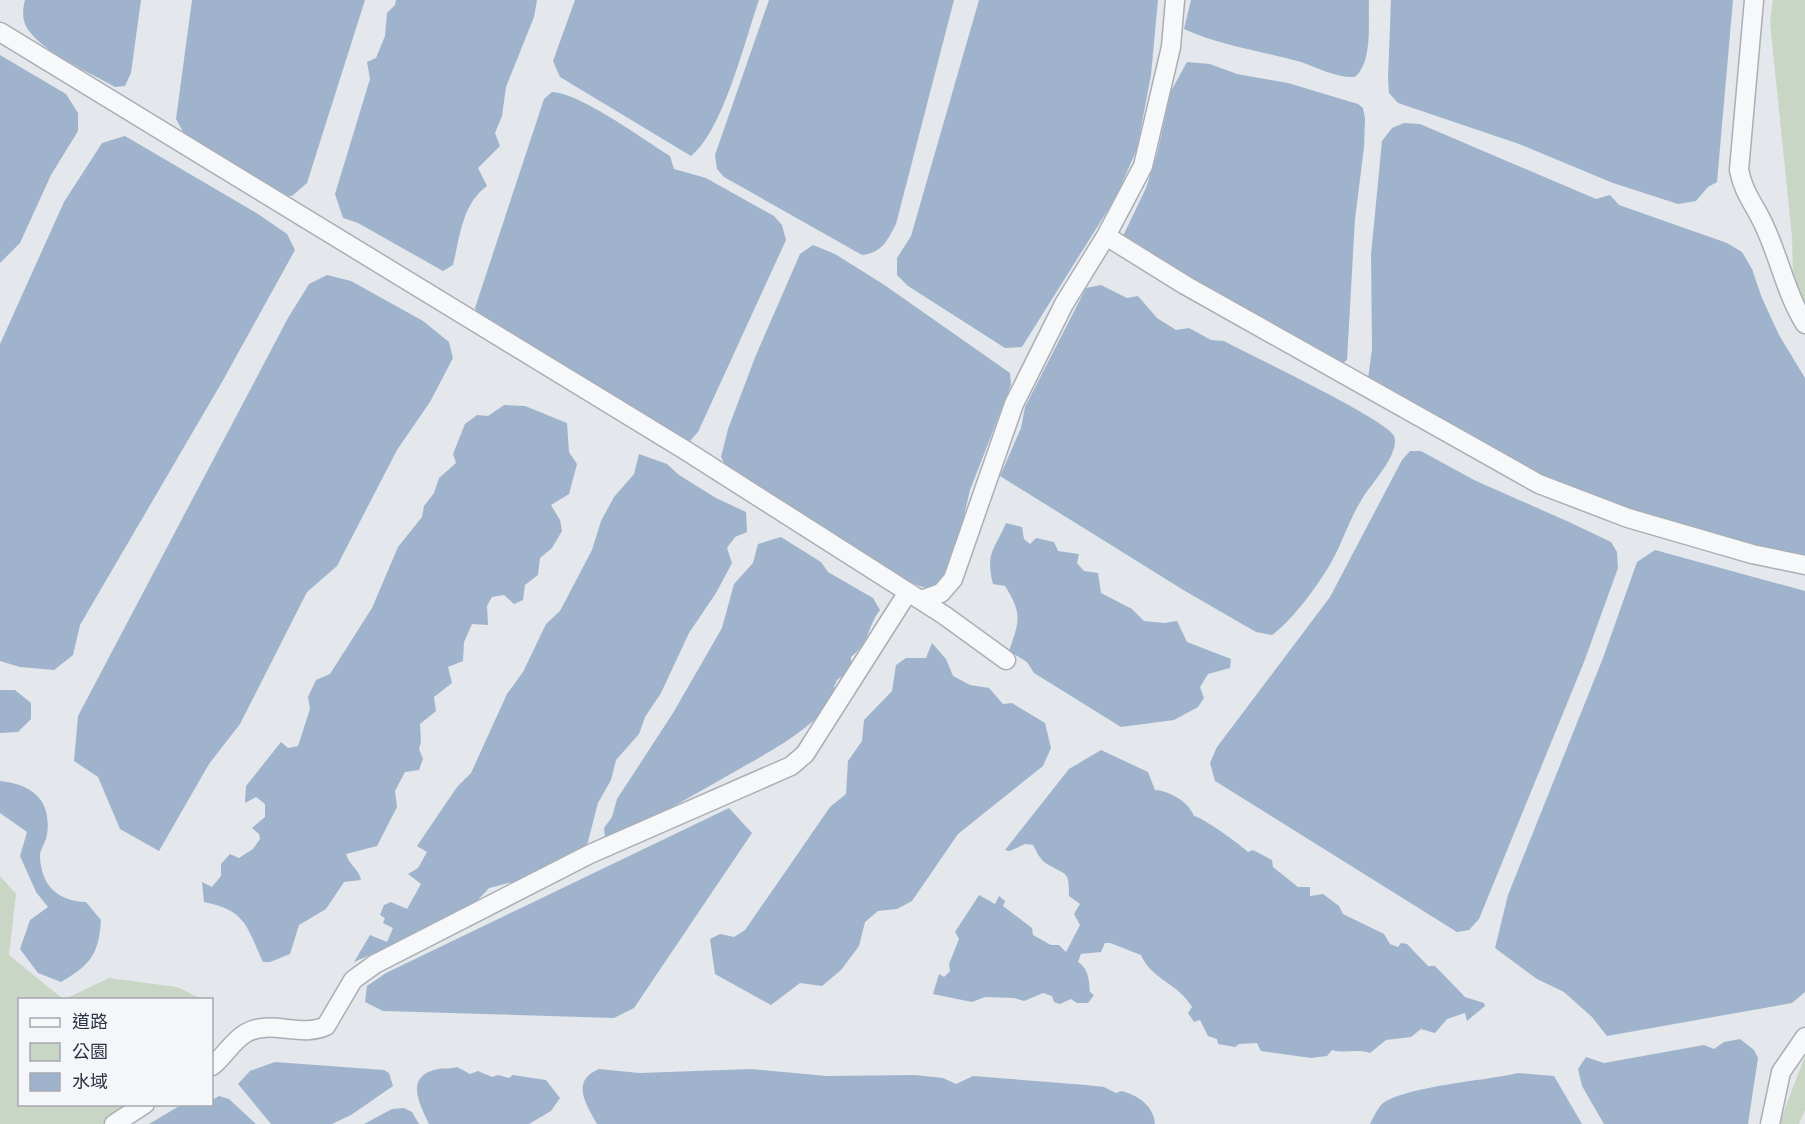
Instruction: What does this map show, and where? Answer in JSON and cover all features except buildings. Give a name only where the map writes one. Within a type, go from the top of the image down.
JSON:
[{"type":"lane","points":[[213,1065],[246,1033],[259,1028],[313,1030],[326,1026],[353,980],[375,964],[590,854],[791,766],[806,754],[915,596],[941,593],[953,579],[1014,404],[1064,304],[1106,236],[1143,166],[1171,47],[1175,0]]},
{"type":"lane","points":[[1754,0],[1739,170],[1743,190],[1762,221],[1791,299],[1805,324]]},
{"type":"lane","points":[[0,32],[685,450],[915,596],[1006,660]]},
{"type":"lane","points":[[1106,236],[1185,285],[1539,484],[1628,518],[1752,554],[1805,566]]},
{"type":"lane","points":[[1770,1124],[1781,1072],[1805,1037]]},
{"type":"lane","points":[[114,1124],[142,1106]]},
{"type":"green space","points":[[1773,0],[1805,0],[1805,304],[1793,280],[1792,237],[1770,22]]},
{"type":"green space","points":[[0,876],[16,894],[9,955],[62,998],[18,998],[18,1106],[140,1106],[113,1124],[0,1124]]},
{"type":"green space","points":[[109,978],[177,987],[200,998],[67,998]]},
{"type":"green space","points":[[1805,1056],[1805,1110],[1799,1124],[1779,1124]]},
{"type":"water","points":[[25,0],[141,0],[131,73],[125,86],[115,87],[46,47],[27,28],[23,12]]},
{"type":"water","points":[[192,0],[365,0],[307,183],[292,196],[278,195],[188,141],[176,119]]},
{"type":"water","points":[[396,0],[537,0],[534,17],[506,87],[502,116],[495,133],[500,146],[478,168],[487,186],[472,202],[467,212],[453,265],[443,271],[358,223],[343,218],[335,194],[370,79],[367,62],[376,58],[385,36],[387,13],[395,5]]},
{"type":"water","points":[[575,0],[759,0],[723,106],[703,144],[691,156],[560,77],[553,61]]},
{"type":"water","points":[[769,0],[954,0],[896,224],[887,241],[874,252],[862,255],[724,177],[717,169],[715,155]]},
{"type":"water","points":[[979,0],[1158,0],[1151,75],[1137,149],[1116,197],[1022,347],[1005,348],[908,286],[897,275],[897,258],[911,236]]},
{"type":"water","points":[[1191,0],[1369,0],[1365,62],[1355,77],[1341,76],[1301,62],[1198,35],[1184,29]]},
{"type":"water","points":[[1391,0],[1733,0],[1717,182],[1708,187],[1696,201],[1678,204],[1613,183],[1519,144],[1398,103],[1389,93],[1388,79]]},
{"type":"water","points":[[0,55],[66,94],[78,113],[78,131],[51,175],[20,243],[0,263]]},
{"type":"water","points":[[1187,62],[1210,64],[1237,74],[1288,83],[1358,104],[1363,108],[1364,147],[1355,219],[1347,360],[1337,368],[1124,246],[1123,236],[1146,188],[1157,154],[1171,91]]},
{"type":"water","points":[[552,92],[564,94],[595,108],[670,156],[674,169],[706,178],[774,216],[782,225],[786,240],[698,432],[689,442],[482,322],[475,308],[544,99]]},
{"type":"water","points":[[1404,123],[1420,124],[1596,199],[1610,195],[1619,205],[1727,243],[1742,252],[1752,269],[1779,335],[1805,378],[1805,563],[1800,564],[1549,483],[1367,386],[1372,349],[1371,255],[1382,141],[1392,128]]},
{"type":"water","points":[[125,136],[258,214],[287,234],[295,250],[222,382],[80,625],[73,655],[54,670],[20,667],[0,661],[0,344],[64,202],[102,143]]},
{"type":"water","points":[[813,245],[835,254],[883,284],[1010,373],[1011,385],[970,490],[951,573],[937,589],[922,587],[900,578],[728,470],[721,457],[728,429],[756,355],[800,254]]},
{"type":"water","points":[[327,275],[351,281],[423,321],[449,342],[453,358],[430,402],[397,450],[337,566],[307,592],[240,724],[209,764],[159,851],[120,829],[98,777],[74,761],[78,716],[288,318],[309,284]]},
{"type":"water","points":[[1101,285],[1127,298],[1138,296],[1157,318],[1176,330],[1189,328],[1211,340],[1224,341],[1316,387],[1368,416],[1394,436],[1395,443],[1389,460],[1358,506],[1327,570],[1297,611],[1272,635],[1256,632],[1185,591],[1000,476],[1021,428],[1025,407],[1086,288]]},
{"type":"water","points":[[504,405],[525,406],[567,423],[569,452],[577,464],[569,494],[551,505],[560,520],[562,531],[552,548],[540,558],[538,575],[525,585],[523,600],[514,604],[504,595],[492,597],[487,606],[488,625],[472,624],[464,642],[463,661],[448,667],[452,683],[434,697],[436,711],[420,724],[419,749],[423,759],[419,770],[405,772],[395,791],[397,807],[377,846],[346,854],[361,880],[344,882],[326,909],[299,925],[290,954],[270,962],[263,962],[248,930],[237,915],[204,902],[202,882],[212,887],[221,876],[221,864],[230,854],[239,858],[253,849],[260,839],[259,834],[252,828],[265,817],[265,804],[256,797],[245,803],[246,786],[281,742],[288,748],[298,746],[310,709],[308,697],[316,680],[330,674],[372,608],[398,547],[422,517],[424,506],[434,493],[439,478],[456,463],[453,454],[465,424],[477,415],[488,416]]},
{"type":"water","points":[[1410,451],[1421,451],[1474,480],[1611,542],[1617,552],[1618,568],[1584,662],[1479,919],[1469,930],[1457,932],[1215,781],[1210,763],[1217,747],[1330,597],[1402,460]]},
{"type":"water","points":[[639,454],[667,464],[679,475],[716,498],[746,512],[747,532],[735,537],[727,548],[732,563],[716,593],[689,633],[661,693],[645,717],[639,734],[616,760],[611,780],[598,803],[586,849],[517,881],[489,888],[466,913],[354,962],[370,935],[387,942],[393,928],[383,923],[385,918],[380,915],[384,905],[391,902],[407,909],[421,884],[408,874],[418,868],[427,852],[417,846],[457,787],[471,773],[507,694],[523,672],[546,624],[560,611],[592,550],[601,521],[614,497],[634,474]]},
{"type":"water","points":[[1006,523],[1022,527],[1024,539],[1030,544],[1036,538],[1054,542],[1058,551],[1079,554],[1077,563],[1084,571],[1098,573],[1101,593],[1132,609],[1144,621],[1164,623],[1177,621],[1187,642],[1231,659],[1230,668],[1208,674],[1200,687],[1204,698],[1198,707],[1174,720],[1121,727],[1034,673],[1027,662],[1009,651],[1017,625],[1017,611],[1005,586],[993,584],[991,574],[992,552]]},
{"type":"water","points":[[781,537],[821,562],[828,572],[873,598],[880,610],[862,646],[851,657],[851,670],[837,680],[834,687],[840,694],[812,722],[769,752],[664,811],[605,839],[604,828],[612,817],[617,799],[673,713],[722,628],[734,584],[753,563],[758,544]]},
{"type":"water","points":[[1655,550],[1805,591],[1805,992],[1792,1003],[1607,1036],[1592,1017],[1564,992],[1537,979],[1495,948],[1508,895],[1603,658],[1637,562]]},
{"type":"water","points":[[932,643],[946,659],[953,676],[970,685],[989,688],[1003,704],[1012,703],[1045,723],[1051,748],[1043,766],[958,834],[912,901],[897,909],[878,911],[865,922],[859,946],[841,970],[822,986],[800,983],[771,1005],[715,974],[710,939],[720,934],[734,937],[745,930],[830,807],[846,794],[848,761],[862,741],[864,720],[892,691],[896,665],[906,658],[926,658]]},
{"type":"water","points":[[0,690],[15,690],[31,703],[31,719],[18,732],[0,733]]},
{"type":"water","points":[[1101,750],[1148,772],[1155,790],[1178,798],[1188,806],[1194,816],[1213,826],[1248,852],[1253,850],[1272,860],[1273,867],[1298,887],[1310,887],[1310,896],[1323,894],[1339,906],[1343,914],[1384,934],[1390,944],[1398,947],[1401,943],[1407,944],[1428,966],[1435,966],[1465,997],[1484,1003],[1485,1006],[1467,1021],[1465,1013],[1447,1019],[1435,1033],[1421,1029],[1411,1037],[1386,1040],[1370,1053],[1332,1050],[1327,1056],[1311,1058],[1261,1051],[1257,1043],[1239,1044],[1235,1047],[1218,1044],[1217,1039],[1208,1036],[1200,1020],[1194,1022],[1188,1013],[1192,1007],[1186,999],[1151,970],[1141,955],[1110,943],[1105,943],[1101,952],[1081,954],[1078,962],[1086,972],[1090,992],[1094,995],[1088,1003],[1077,1003],[1071,999],[1060,1004],[1054,1002],[1052,996],[1043,993],[1024,1001],[1014,998],[985,997],[972,1002],[933,994],[939,974],[944,977],[950,971],[949,964],[959,939],[955,932],[979,895],[995,904],[999,896],[1005,901],[1003,906],[1032,928],[1033,935],[1051,945],[1059,945],[1066,952],[1080,925],[1074,914],[1080,904],[1069,896],[1066,875],[1042,860],[1033,845],[1025,844],[1010,851],[1005,850],[1069,769]]},
{"type":"water","points":[[0,781],[30,790],[43,803],[48,823],[40,856],[44,876],[59,895],[67,899],[86,902],[101,920],[98,941],[92,957],[80,970],[61,982],[38,973],[20,949],[30,920],[48,907],[36,892],[20,856],[27,832],[0,813]]},
{"type":"water","points":[[729,808],[752,833],[634,1008],[614,1018],[383,1011],[365,1002],[367,986],[386,973]]},
{"type":"water","points":[[1740,1039],[1754,1050],[1758,1058],[1748,1124],[1604,1124],[1582,1086],[1578,1069],[1586,1057],[1604,1063],[1704,1045],[1714,1049],[1724,1042]]},
{"type":"water","points":[[275,1062],[384,1070],[389,1073],[393,1086],[351,1115],[332,1124],[271,1124],[238,1084],[250,1071]]},
{"type":"water","points":[[457,1067],[470,1074],[478,1071],[492,1077],[498,1075],[509,1078],[513,1075],[546,1080],[560,1098],[551,1111],[529,1124],[429,1124],[417,1093],[420,1079],[434,1070]]},
{"type":"water","points":[[599,1069],[639,1073],[751,1069],[827,1076],[915,1075],[943,1078],[956,1084],[973,1076],[1086,1085],[1104,1087],[1116,1093],[1121,1091],[1139,1098],[1152,1112],[1155,1124],[597,1124],[585,1101],[583,1086],[590,1074]]},
{"type":"water","points":[[1518,1073],[1554,1076],[1582,1124],[1370,1124],[1380,1106],[1393,1098],[1426,1088]]},
{"type":"water","points":[[219,1096],[229,1099],[256,1124],[149,1124],[179,1106],[213,1106],[213,1099]]},
{"type":"water","points":[[404,1108],[412,1112],[419,1124],[364,1124],[392,1109]]}]
